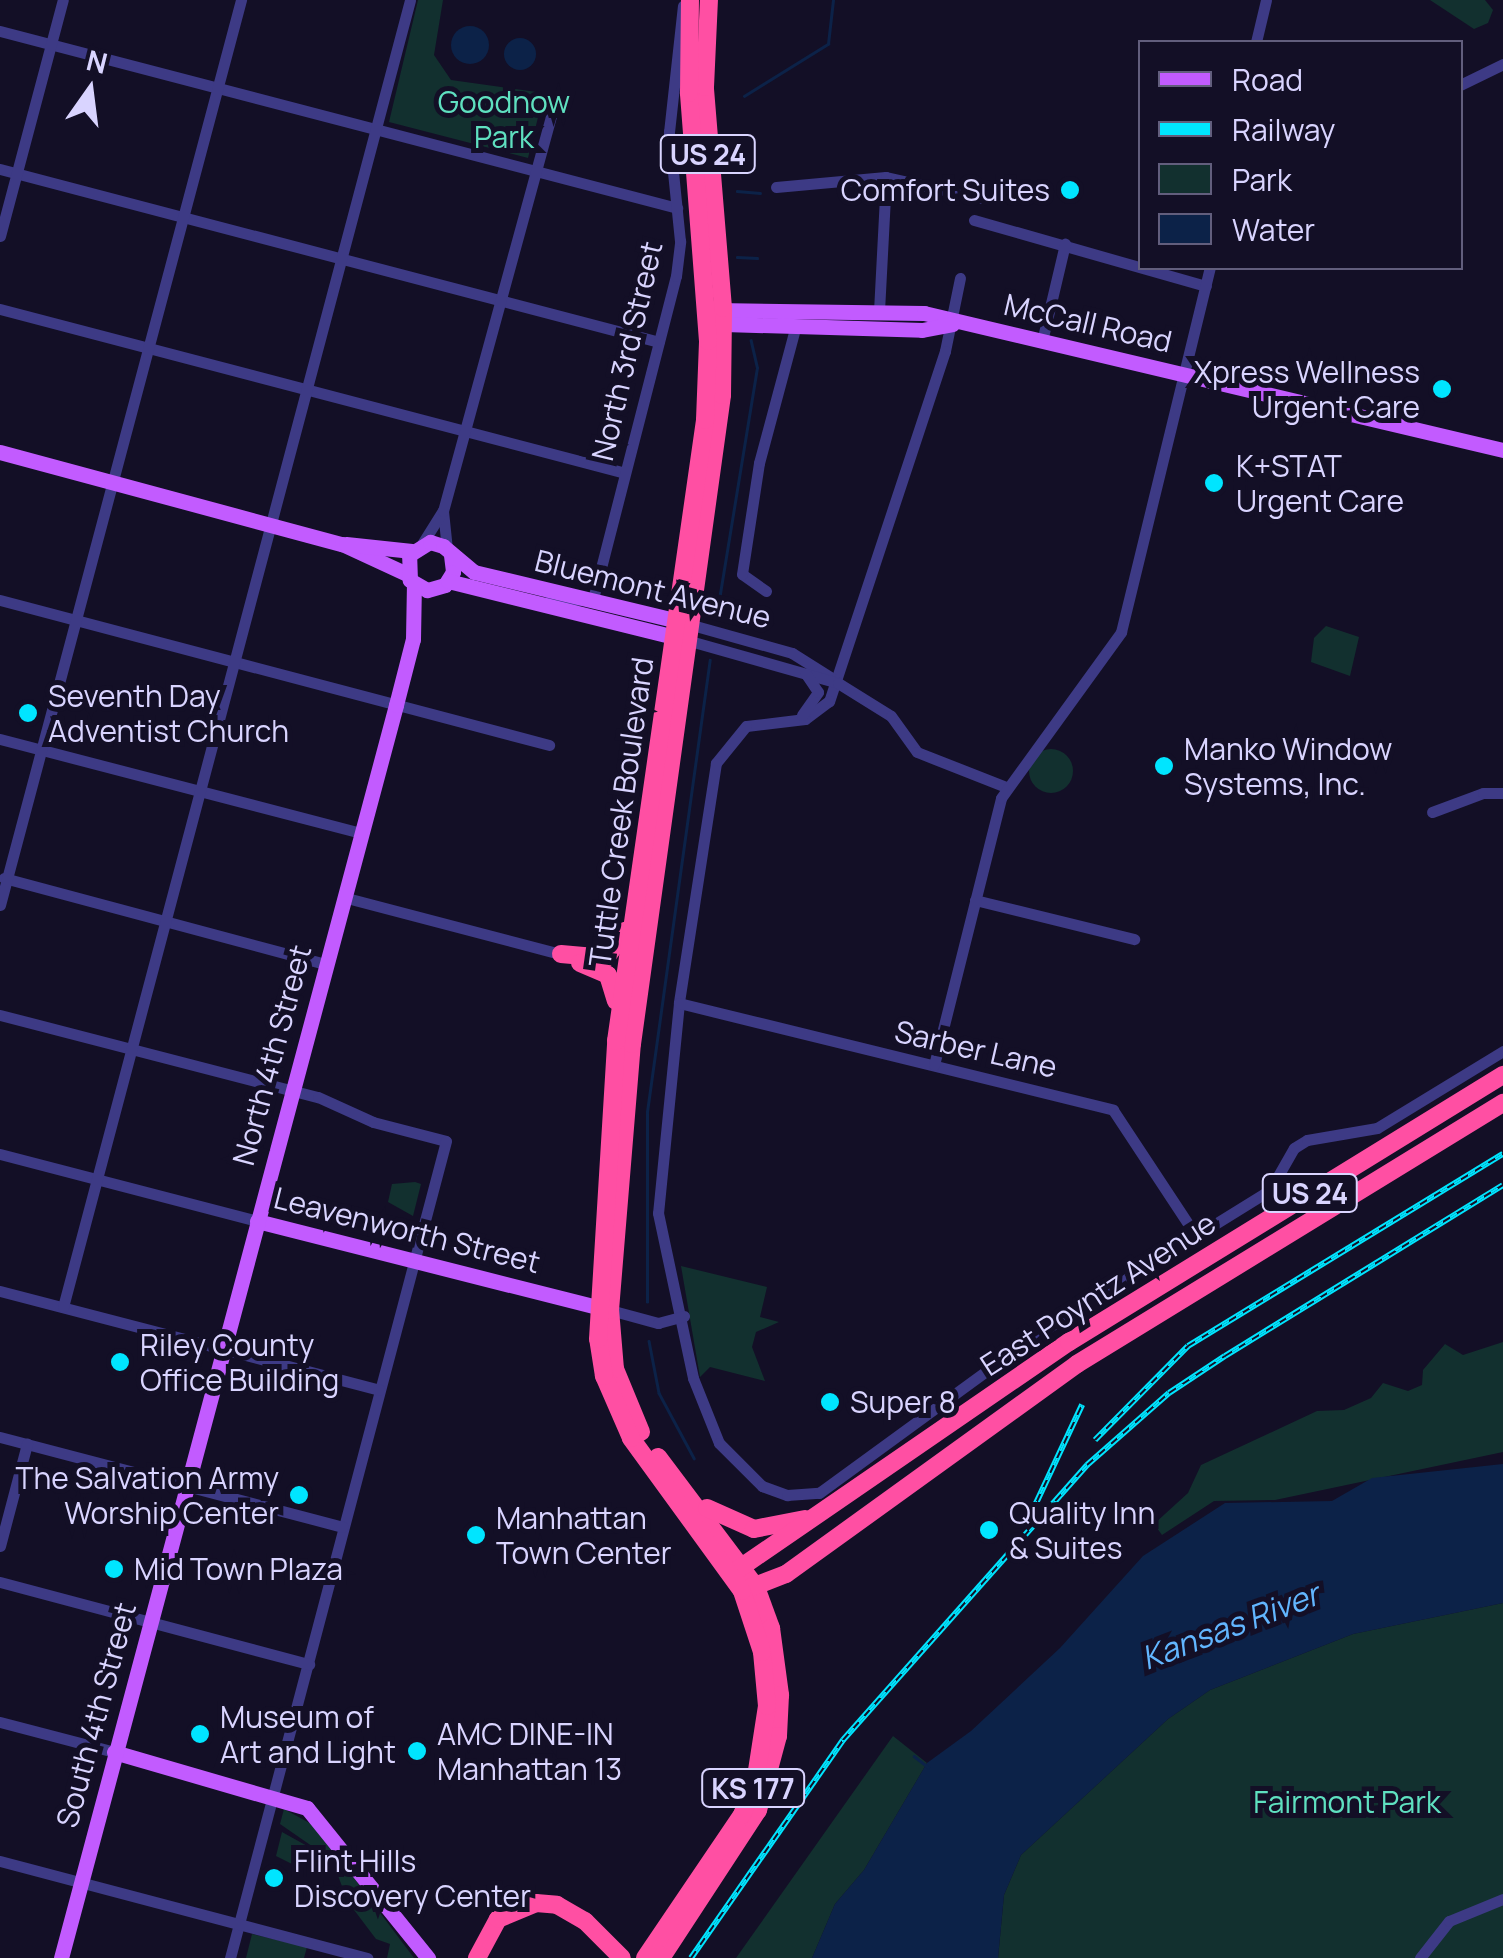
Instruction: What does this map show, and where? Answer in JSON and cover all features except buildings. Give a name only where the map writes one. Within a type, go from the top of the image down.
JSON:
[{"type":"highway","name":"Tuttle Creek Boulevard","points":[[687,0],[681,60],[718,315]]},
{"type":"highway","name":"Tuttle Creek Boulevard","points":[[708,0],[706,125],[718,315],[720,429],[644,839],[616,1041],[604,1376],[617,1412],[650,1466],[739,1570]]},
{"type":"highway","points":[[681,60],[708,0]]},
{"type":"highway","name":"Tuttle Creek Boulevard","points":[[683,631],[604,1309],[624,1397],[640,1432],[688,1492],[749,1589]]},
{"type":"highway","points":[[561,954],[598,958],[617,949],[644,839]]},
{"type":"highway","points":[[561,954],[612,981],[616,1041]]},
{"type":"highway","name":"East Poyntz Avenue","points":[[739,1570],[1118,1312],[1503,1076]]},
{"type":"highway","name":"East Poyntz Avenue","points":[[749,1589],[786,1574],[1130,1330],[1503,1103]]},
{"type":"highway","name":"US 24","points":[[688,1492],[720,1516],[754,1528],[824,1512]]},
{"type":"highway","points":[[770,1623],[772,1596],[786,1574]]},
{"type":"highway","name":"KS 177","points":[[661,1958],[736,1852],[768,1784],[780,1695],[770,1623],[749,1589]]},
{"type":"highway","name":"KS 177","points":[[644,1958],[723,1848],[756,1777],[766,1679],[749,1589]]},
{"type":"highway","points":[[477,1958],[498,1918],[536,1903],[557,1905],[585,1921],[622,1958]]},
{"type":"main road","name":"McCall Road","points":[[718,315],[844,311],[924,314],[952,324],[1042,337],[1503,450]]},
{"type":"main road","points":[[796,325],[844,311]]},
{"type":"main road","points":[[836,326],[870,320],[879,311]]},
{"type":"main road","name":"McCall Road","points":[[718,315],[796,325],[922,330],[952,324]]},
{"type":"main road","points":[[0,452],[342,544],[411,579]]},
{"type":"main road","points":[[342,544],[417,547]]},
{"type":"main road","name":"Bluemont Avenue","points":[[417,547],[449,552],[474,572],[594,599],[683,631]]},
{"type":"main road","name":"North 4th Street","points":[[412,640],[411,579],[417,547]]},
{"type":"main road","points":[[443,585],[449,552]]},
{"type":"main road","name":"Bluemont Avenue","points":[[411,579],[545,601],[683,631]]},
{"type":"main road","name":"North 4th Street","points":[[186,1485],[290,1091],[318,962],[362,832],[388,703],[412,640],[443,585]]},
{"type":"main road","name":"Leavenworth Street","points":[[257,1221],[604,1309]]},
{"type":"main road","name":"South 4th Street","points":[[61,1958],[186,1485]]},
{"type":"main road","points":[[114,1752],[275,1794],[321,1819],[420,1958]]},
{"type":"main road","points":[[380,1899],[428,1958]]},
{"type":"street","points":[[0,236],[63,0]]},
{"type":"street","points":[[0,905],[4,878],[42,750],[241,0]]},
{"type":"street","points":[[63,1307],[411,0]]},
{"type":"street","points":[[1256,40],[1266,0]]},
{"type":"street","points":[[0,30],[677,208]]},
{"type":"street","name":"North 3rd Street","points":[[594,599],[676,276],[677,208],[668,132],[681,60]]},
{"type":"street","points":[[1463,84],[1503,64]]},
{"type":"street","points":[[417,547],[444,511],[556,100]]},
{"type":"street","points":[[0,170],[658,342]]},
{"type":"street","points":[[879,311],[886,177]]},
{"type":"street","points":[[776,187],[886,177],[979,198]]},
{"type":"street","points":[[974,220],[1138,266]]},
{"type":"street","points":[[1042,337],[1065,244]]},
{"type":"street","points":[[1152,270],[1206,286]]},
{"type":"street","points":[[934,1065],[1006,787],[1121,632],[1210,270]]},
{"type":"street","points":[[960,278],[952,324],[838,683],[818,712],[795,721],[746,726],[716,763],[679,1004],[658,1213],[684,1316],[701,1408],[718,1443],[762,1486],[802,1497],[818,1493],[1104,1292],[1270,1190],[1294,1148],[1307,1140],[1377,1128],[1503,1051]]},
{"type":"street","points":[[0,308],[625,473]]},
{"type":"street","points":[[766,590],[742,574],[759,463],[796,325]]},
{"type":"street","points":[[444,511],[449,552]]},
{"type":"street","points":[[545,601],[594,599]]},
{"type":"street","points":[[0,600],[549,745]]},
{"type":"street","name":"Bluemont Avenue","points":[[683,631],[838,683]]},
{"type":"street","name":"Bluemont Avenue","points":[[683,631],[807,659],[891,716],[917,752],[1006,787]]},
{"type":"street","points":[[795,721],[818,692],[796,668]]},
{"type":"street","points":[[0,739],[362,832]]},
{"type":"street","points":[[1432,812],[1483,793],[1503,793]]},
{"type":"street","points":[[4,878],[318,962]]},
{"type":"street","points":[[343,897],[561,954]]},
{"type":"street","points":[[975,900],[1134,940]]},
{"type":"street","name":"Sarber Lane","points":[[679,1004],[1113,1110],[1196,1236]]},
{"type":"street","points":[[0,1015],[290,1091],[446,1141],[230,1958]]},
{"type":"street","name":"Leavenworth Street","points":[[0,1154],[257,1221]]},
{"type":"street","points":[[0,1291],[379,1390]]},
{"type":"street","points":[[1104,1292],[1130,1330]]},
{"type":"street","name":"Leavenworth Street","points":[[604,1309],[658,1323],[684,1316]]},
{"type":"street","points":[[0,1438],[342,1527]]},
{"type":"street","points":[[0,1546],[27,1444]]},
{"type":"street","points":[[0,1582],[308,1664]]},
{"type":"street","points":[[0,1722],[114,1752]]},
{"type":"street","points":[[0,1861],[366,1958]]},
{"type":"street","points":[[1420,1958],[1449,1921],[1503,1899]]},
{"type":"green space","name":"Goodnow Park","points":[[418,0],[443,0],[434,55],[451,80],[544,93],[528,158],[389,122]]},
{"type":"green space","points":[[1430,0],[1485,0],[1493,10],[1488,23],[1474,29]]},
{"type":"green space","points":[[1326,626],[1359,637],[1350,676],[1311,662],[1314,638]]},
{"type":"green space","points":[[1051,749],[1066,756],[1073,771],[1066,786],[1051,793],[1036,786],[1029,771],[1036,756]]},
{"type":"green space","points":[[392,1184],[421,1184],[413,1216],[388,1202]]},
{"type":"green space","points":[[681,1266],[767,1287],[760,1317],[779,1322],[756,1332],[752,1347],[765,1381],[710,1367],[700,1377]]},
{"type":"green space","points":[[1503,1342],[1503,1452],[1275,1500],[1214,1501],[1162,1535],[1154,1524],[1188,1493],[1201,1465],[1317,1411],[1344,1410],[1371,1398],[1383,1383],[1408,1391],[1422,1385],[1423,1370],[1445,1344],[1463,1355]]},
{"type":"green space","name":"Fairmont Park","points":[[1503,1603],[1503,1958],[998,1958],[1004,1895],[1021,1855],[1168,1719],[1210,1690],[1353,1634]]},
{"type":"green space","points":[[893,1736],[927,1763],[864,1870],[835,1904],[812,1958],[736,1958]]},
{"type":"green space","points":[[284,1809],[315,1826],[414,1958],[387,1958],[390,1944],[376,1939],[348,1902],[332,1860],[280,1824]]},
{"type":"green space","points":[[282,1832],[318,1852],[330,1867],[309,1857],[298,1867],[276,1856]]},
{"type":"green space","points":[[252,1934],[307,1947],[304,1958],[246,1958]]},
{"type":"water","points":[[470,26],[483,32],[489,45],[483,58],[470,64],[457,58],[451,45],[457,32]]},
{"type":"water","points":[[520,38],[531,43],[536,54],[531,65],[520,70],[509,65],[504,54],[509,43]]},
{"type":"water","name":"Kansas River","points":[[1503,1464],[1503,1603],[1353,1634],[1210,1690],[1168,1719],[1021,1855],[1004,1895],[998,1958],[812,1958],[835,1904],[864,1870],[927,1763],[971,1731],[1060,1648],[1143,1556],[1225,1503],[1332,1501],[1372,1478]]},
{"type":"waterway","points":[[744,96],[828,44],[833,0]]},
{"type":"waterway","points":[[737,191],[760,193]]},
{"type":"waterway","points":[[737,257],[757,258]]},
{"type":"waterway","points":[[717,612],[757,368],[751,341]]},
{"type":"waterway","points":[[647,1302],[647,1112],[710,660]]},
{"type":"waterway","points":[[649,1341],[659,1393],[694,1458]]},
{"type":"waterway","points":[[914,1756],[928,1767]]},
{"type":"railway","points":[[1095,1440],[1188,1346],[1503,1154]]},
{"type":"railway","points":[[691,1958],[843,1740],[1087,1465],[1169,1393],[1503,1185]]},
{"type":"railway","points":[[1030,1516],[1082,1405]]},
{"type":"place","name":"Comfort Suites","points":[[1070,190]]},
{"type":"place","name":"Xpress Wellness Urgent Care","points":[[1442,389]]},
{"type":"place","name":"K+STAT Urgent Care","points":[[1214,483]]},
{"type":"place","name":"Seventh Day Adventist Church","points":[[28,713]]},
{"type":"place","name":"Manko Window Systems, Inc.","points":[[1164,766]]},
{"type":"place","name":"Riley County Office Building","points":[[120,1362]]},
{"type":"place","name":"Super 8","points":[[830,1402]]},
{"type":"place","name":"The Salvation Army Worship Center","points":[[299,1495]]},
{"type":"place","name":"Quality Inn & Suites","points":[[989,1530]]},
{"type":"place","name":"Manhattan Town Center","points":[[476,1535]]},
{"type":"place","name":"Mid Town Plaza","points":[[114,1569]]},
{"type":"place","name":"Museum of Art and Light","points":[[200,1734]]},
{"type":"place","name":"AMC DINE-IN Manhattan 13","points":[[417,1751]]},
{"type":"place","name":"Flint Hills Discovery Center","points":[[274,1878]]}]
